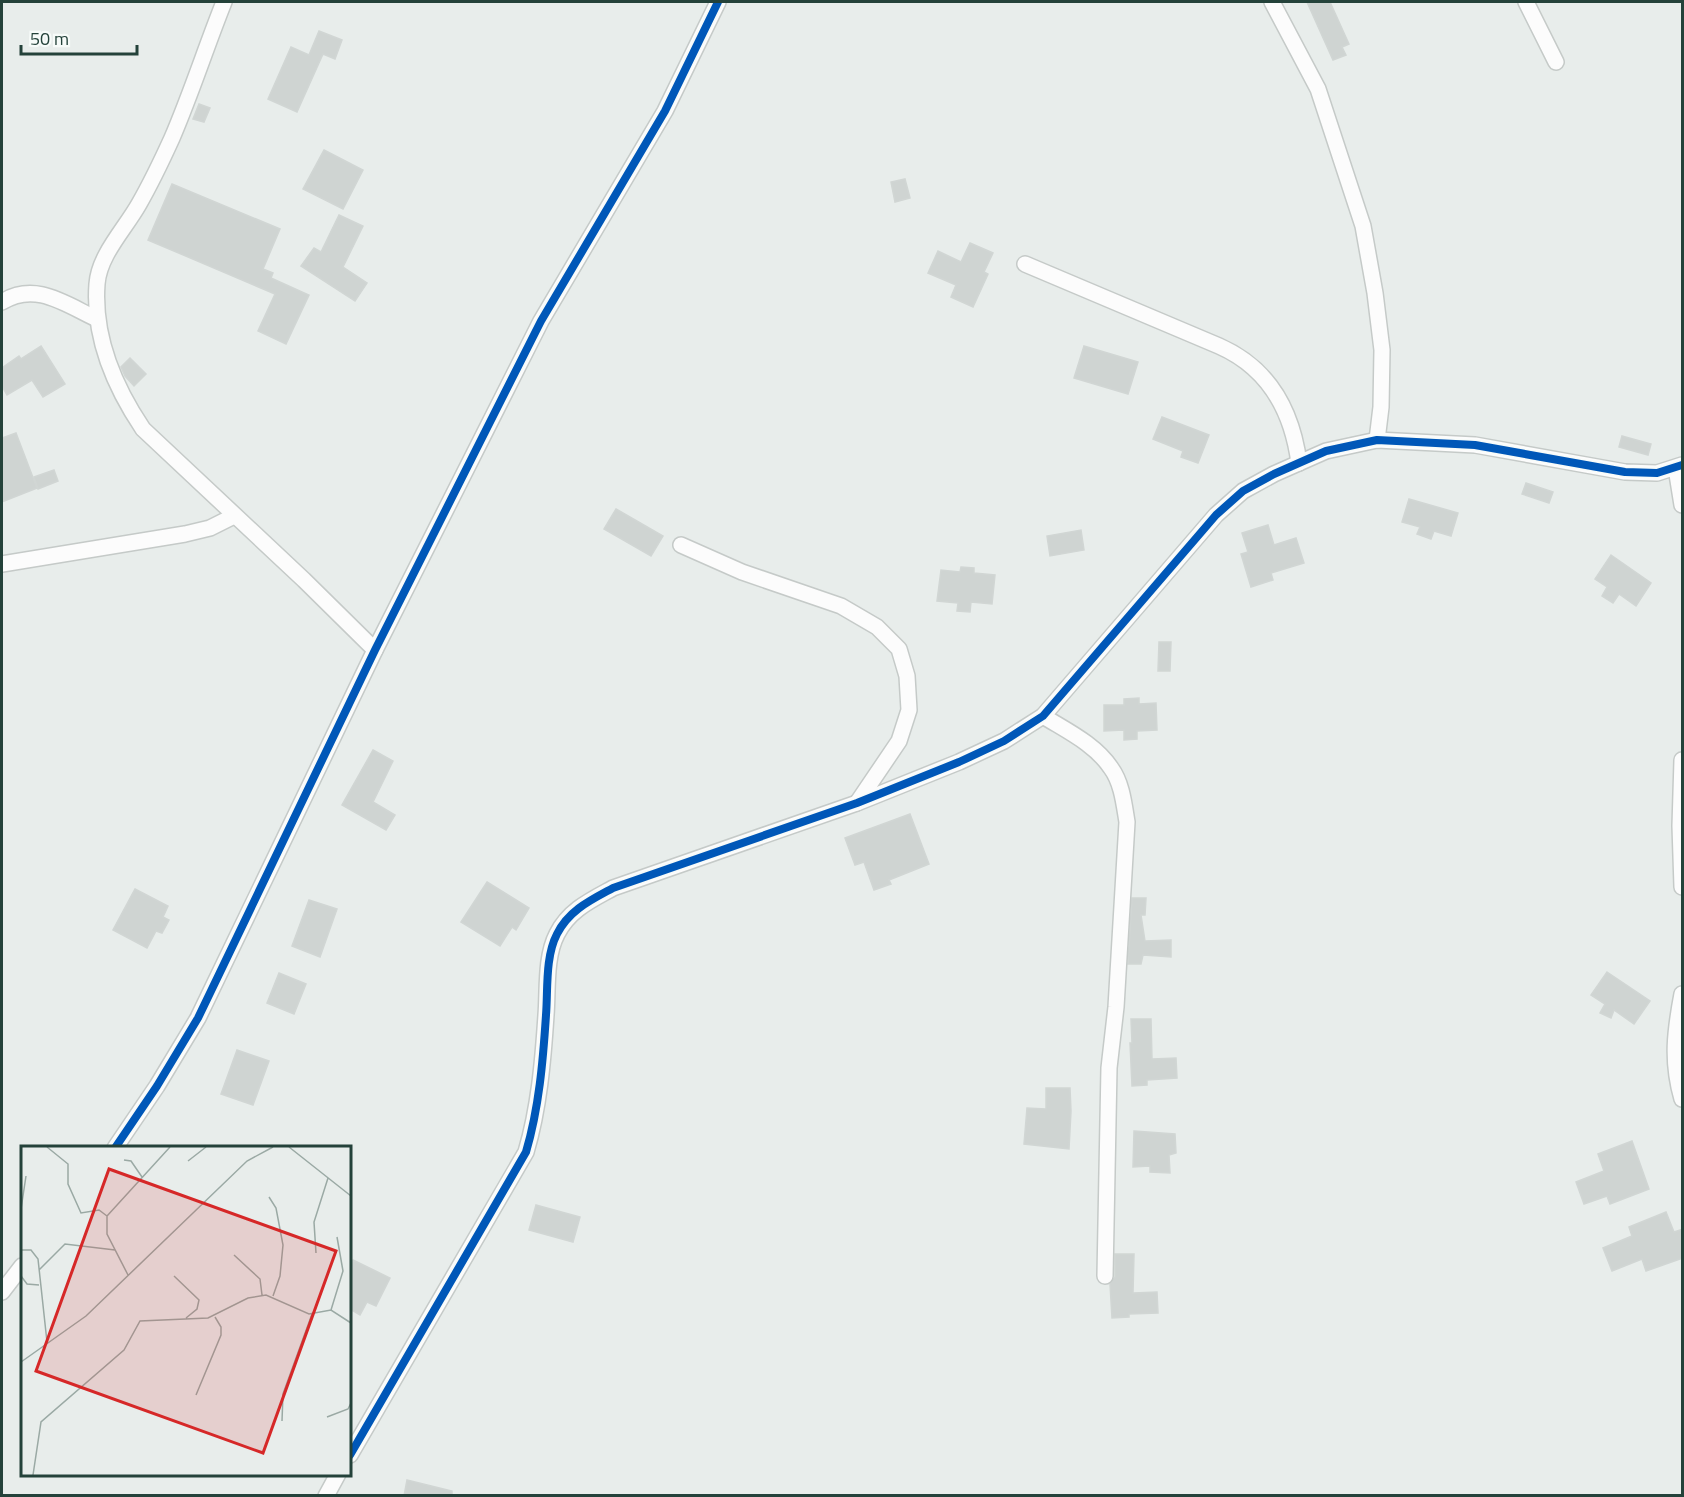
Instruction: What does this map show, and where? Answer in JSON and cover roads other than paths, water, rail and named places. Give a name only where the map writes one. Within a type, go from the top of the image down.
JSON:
[{"type":"street","points":[[224,2],[172,138],[140,204],[99,269],[97,318],[113,379],[126,405],[143,429],[375,650]]},
{"type":"street","points":[[116,1146],[157,1086],[198,1018],[375,650],[542,321],[660,120],[718,2]]},
{"type":"street","points":[[1272,2],[1318,90],[1363,226],[1382,350],[1381,407],[1377,440]]},
{"type":"street","points":[[1526,2],[1556,62]]},
{"type":"street","points":[[1025,264],[1233,352],[1249,363],[1274,388],[1297,449],[1299,463]]},
{"type":"street","points":[[2,302],[11,296],[29,292],[47,296],[97,318]]},
{"type":"street","points":[[351,1453],[526,1152],[533,1129],[536,1105],[550,957],[556,935],[565,921],[582,905],[613,888],[857,803],[959,762],[1004,741],[1043,716],[1216,515],[1244,491],[1326,451],[1377,440],[1475,445],[1625,472],[1657,473],[1679,466],[1683,505]]},
{"type":"street","points":[[2,564],[185,534],[210,528],[234,516]]},
{"type":"street","points":[[681,545],[742,572],[841,606],[877,627],[899,649],[907,676],[909,710],[899,741],[857,803]]},
{"type":"street","points":[[1043,716],[1097,751],[1112,769],[1123,796],[1127,822],[1116,1007],[1109,1068],[1105,1276]]},
{"type":"street","points":[[1683,760],[1680,826],[1683,887]]},
{"type":"street","points":[[1683,994],[1675,1032],[1674,1058],[1683,1099]]},
{"type":"street","points":[[3,1285],[21,1267]]},
{"type":"street","points":[[326,1496],[337,1476]]}]
